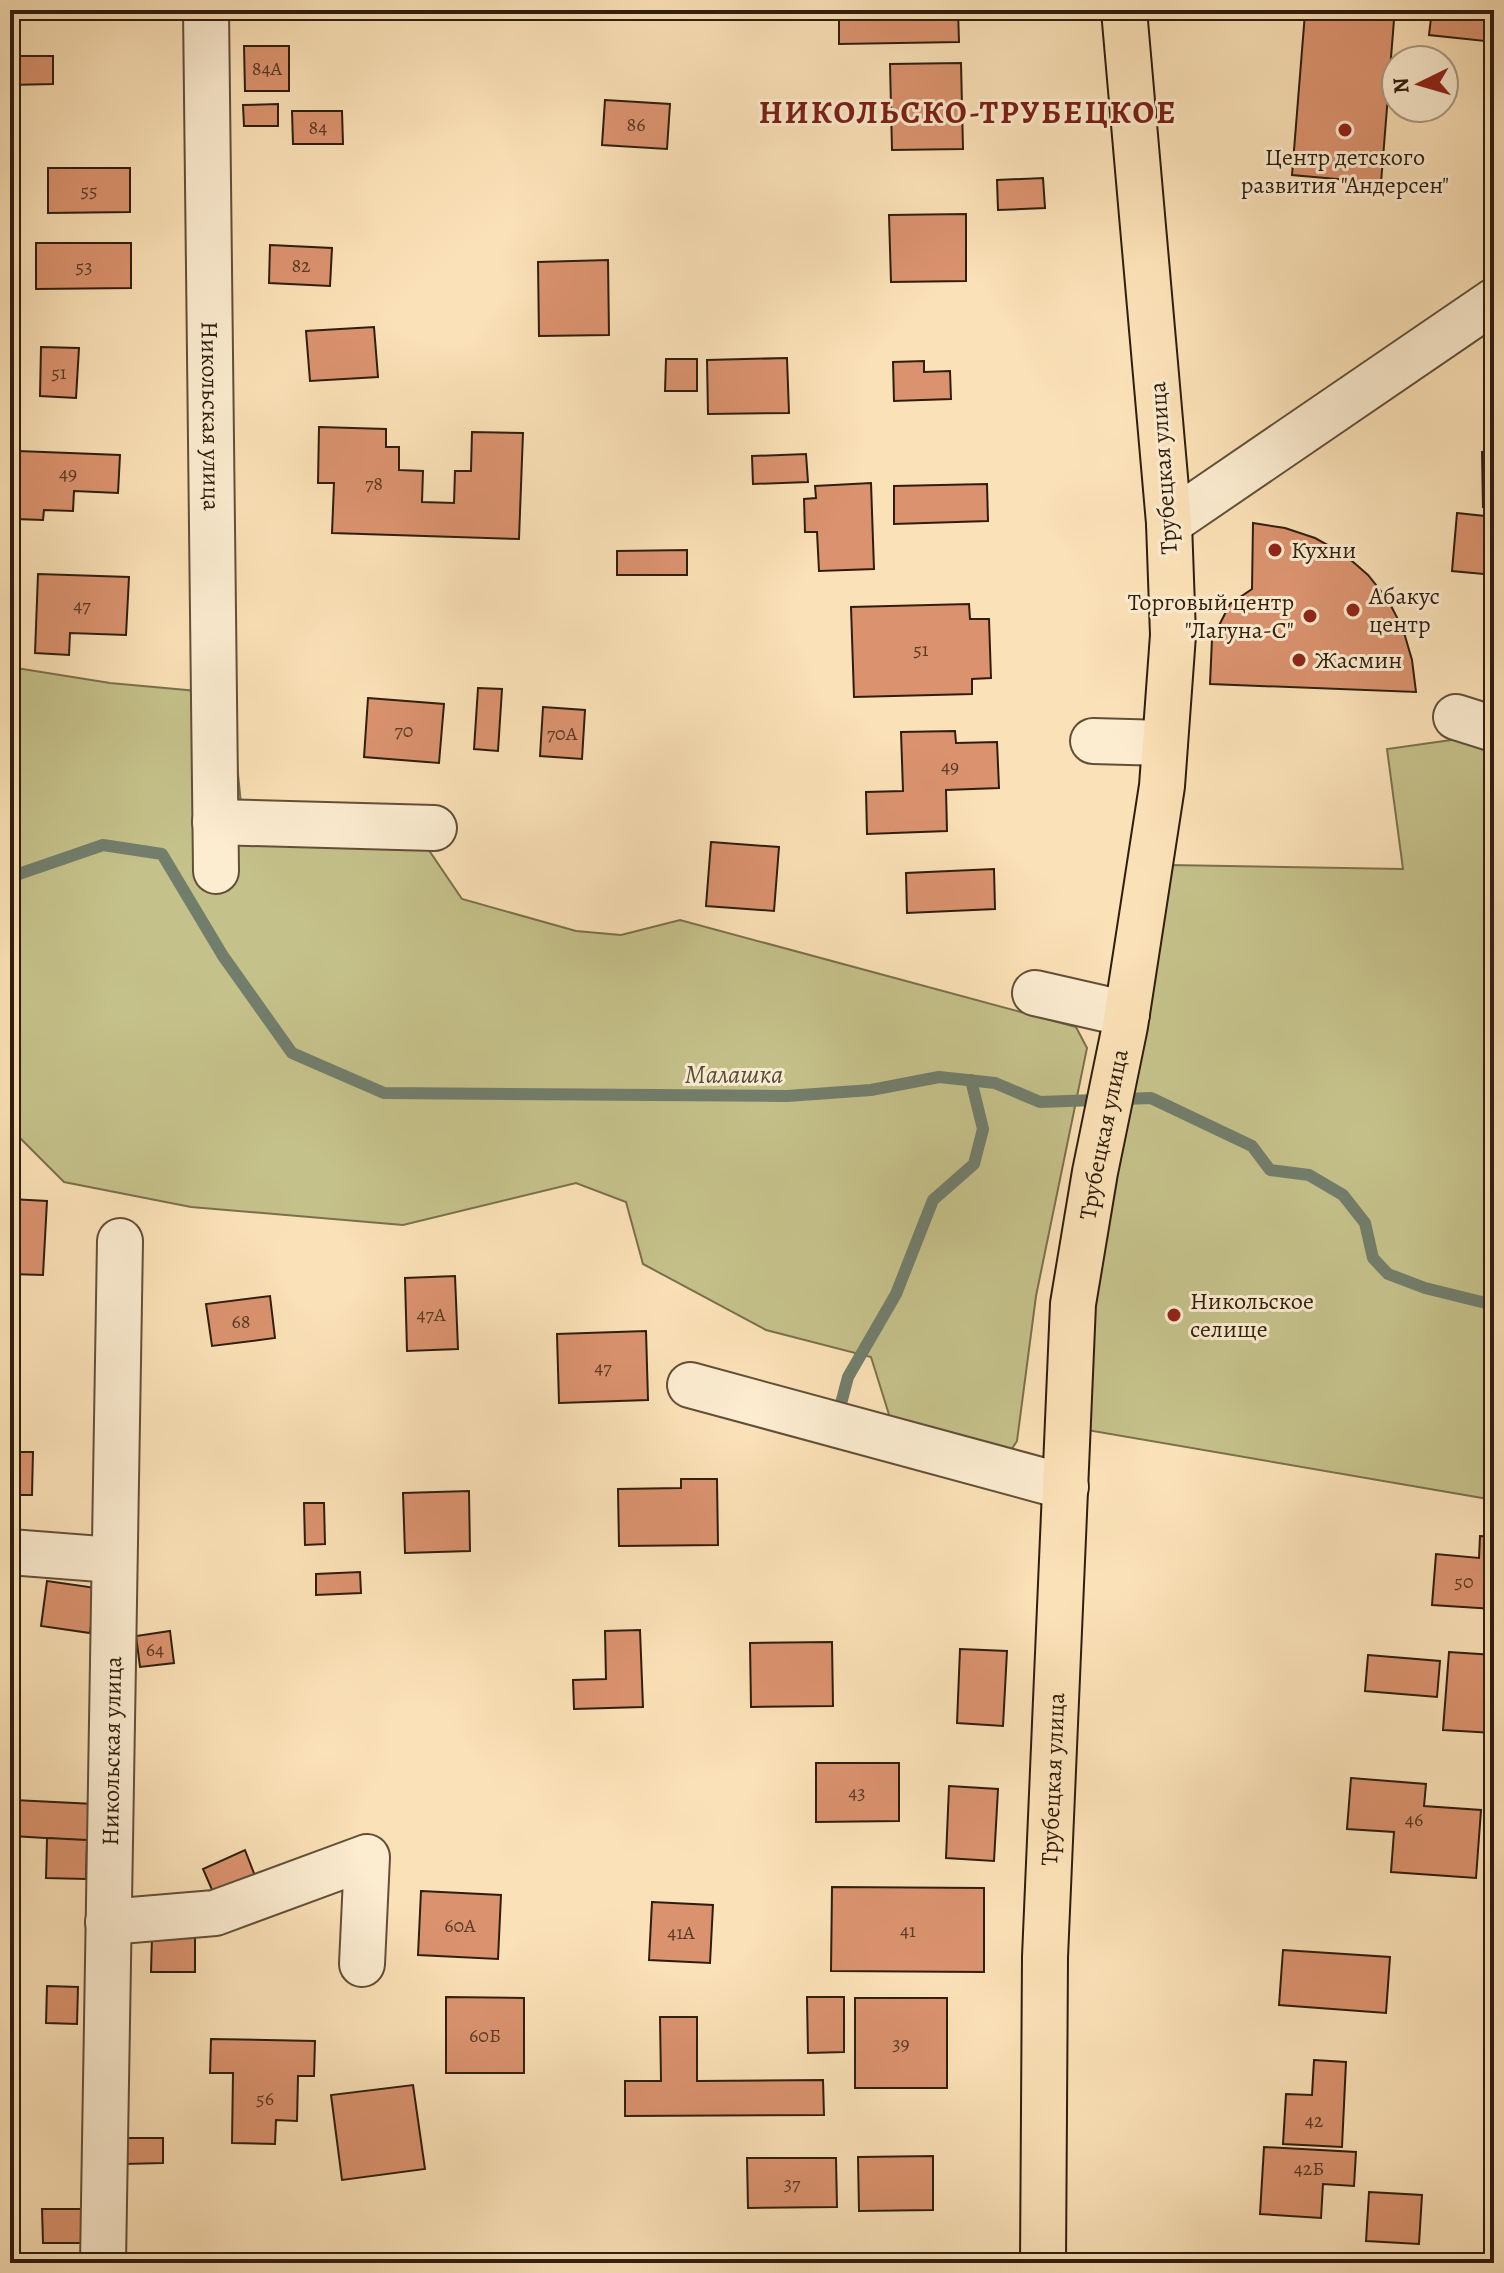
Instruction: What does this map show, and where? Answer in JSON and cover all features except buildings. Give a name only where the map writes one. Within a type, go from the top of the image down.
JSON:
[{"type":"main road","name":"Трубецкая улица","points":[[1043,2263],[1045,1957],[1073,1304],[1095,1172],[1126,1020],[1162,786],[1173,635],[1169,523],[1124,10]]},
{"type":"street","name":"Никольская улица","points":[[206,10],[216,871]]},
{"type":"street","points":[[1169,523],[1494,301]]},
{"type":"street","points":[[1093,741],[1165,743]]},
{"type":"street","points":[[215,822],[434,828]]},
{"type":"street","points":[[1035,993],[1126,1020]]},
{"type":"street","name":"Никольская улица","points":[[103,2263],[120,1241]]},
{"type":"street","points":[[690,1385],[1066,1487]]},
{"type":"street","points":[[10,1552],[113,1560]]},
{"type":"street","points":[[108,1922],[215,1913],[367,1857],[362,1964]]},
{"type":"shaded area","points":[[10,667],[110,683],[230,694],[241,804],[428,849],[462,899],[576,931],[621,935],[680,920],[1076,1027],[1087,1048],[1036,1296],[1017,1441],[1004,1461],[896,1437],[871,1357],[766,1330],[643,1264],[626,1202],[576,1183],[403,1225],[191,1207],[64,1182],[16,1134],[10,1133]]},
{"type":"shaded area","points":[[1494,734],[1494,1500],[1081,1429],[1090,1306],[1169,865],[1403,869],[1387,749]]},
{"type":"waterway","name":"Малашка","points":[[10,877],[103,845],[162,854],[223,956],[292,1053],[384,1093],[787,1096],[871,1090],[939,1077],[995,1083],[1040,1102],[1151,1098],[1252,1146],[1270,1170],[1309,1175],[1343,1195],[1365,1223],[1373,1258],[1388,1274],[1425,1288],[1494,1305]]},
{"type":"waterway","points":[[838,1415],[848,1377],[896,1294],[933,1200],[974,1164],[983,1129],[971,1080]]},
{"type":"place","name":"Центр детского развития \"Андерсен\"","points":[[1345,130]]},
{"type":"place","name":"Кухни","points":[[1275,550]]},
{"type":"place","name":"Абакус центр","points":[[1353,610]]},
{"type":"place","name":"Торговый центр \"Лагуна-С\"","points":[[1310,616]]},
{"type":"place","name":"Жасмин","points":[[1299,660]]},
{"type":"place","name":"Никольское селище","points":[[1174,1315]]},
{"type":"district","name":"НИКОЛЬСКО-ТРУБЕЦКОЕ","points":[[968,112]]}]
